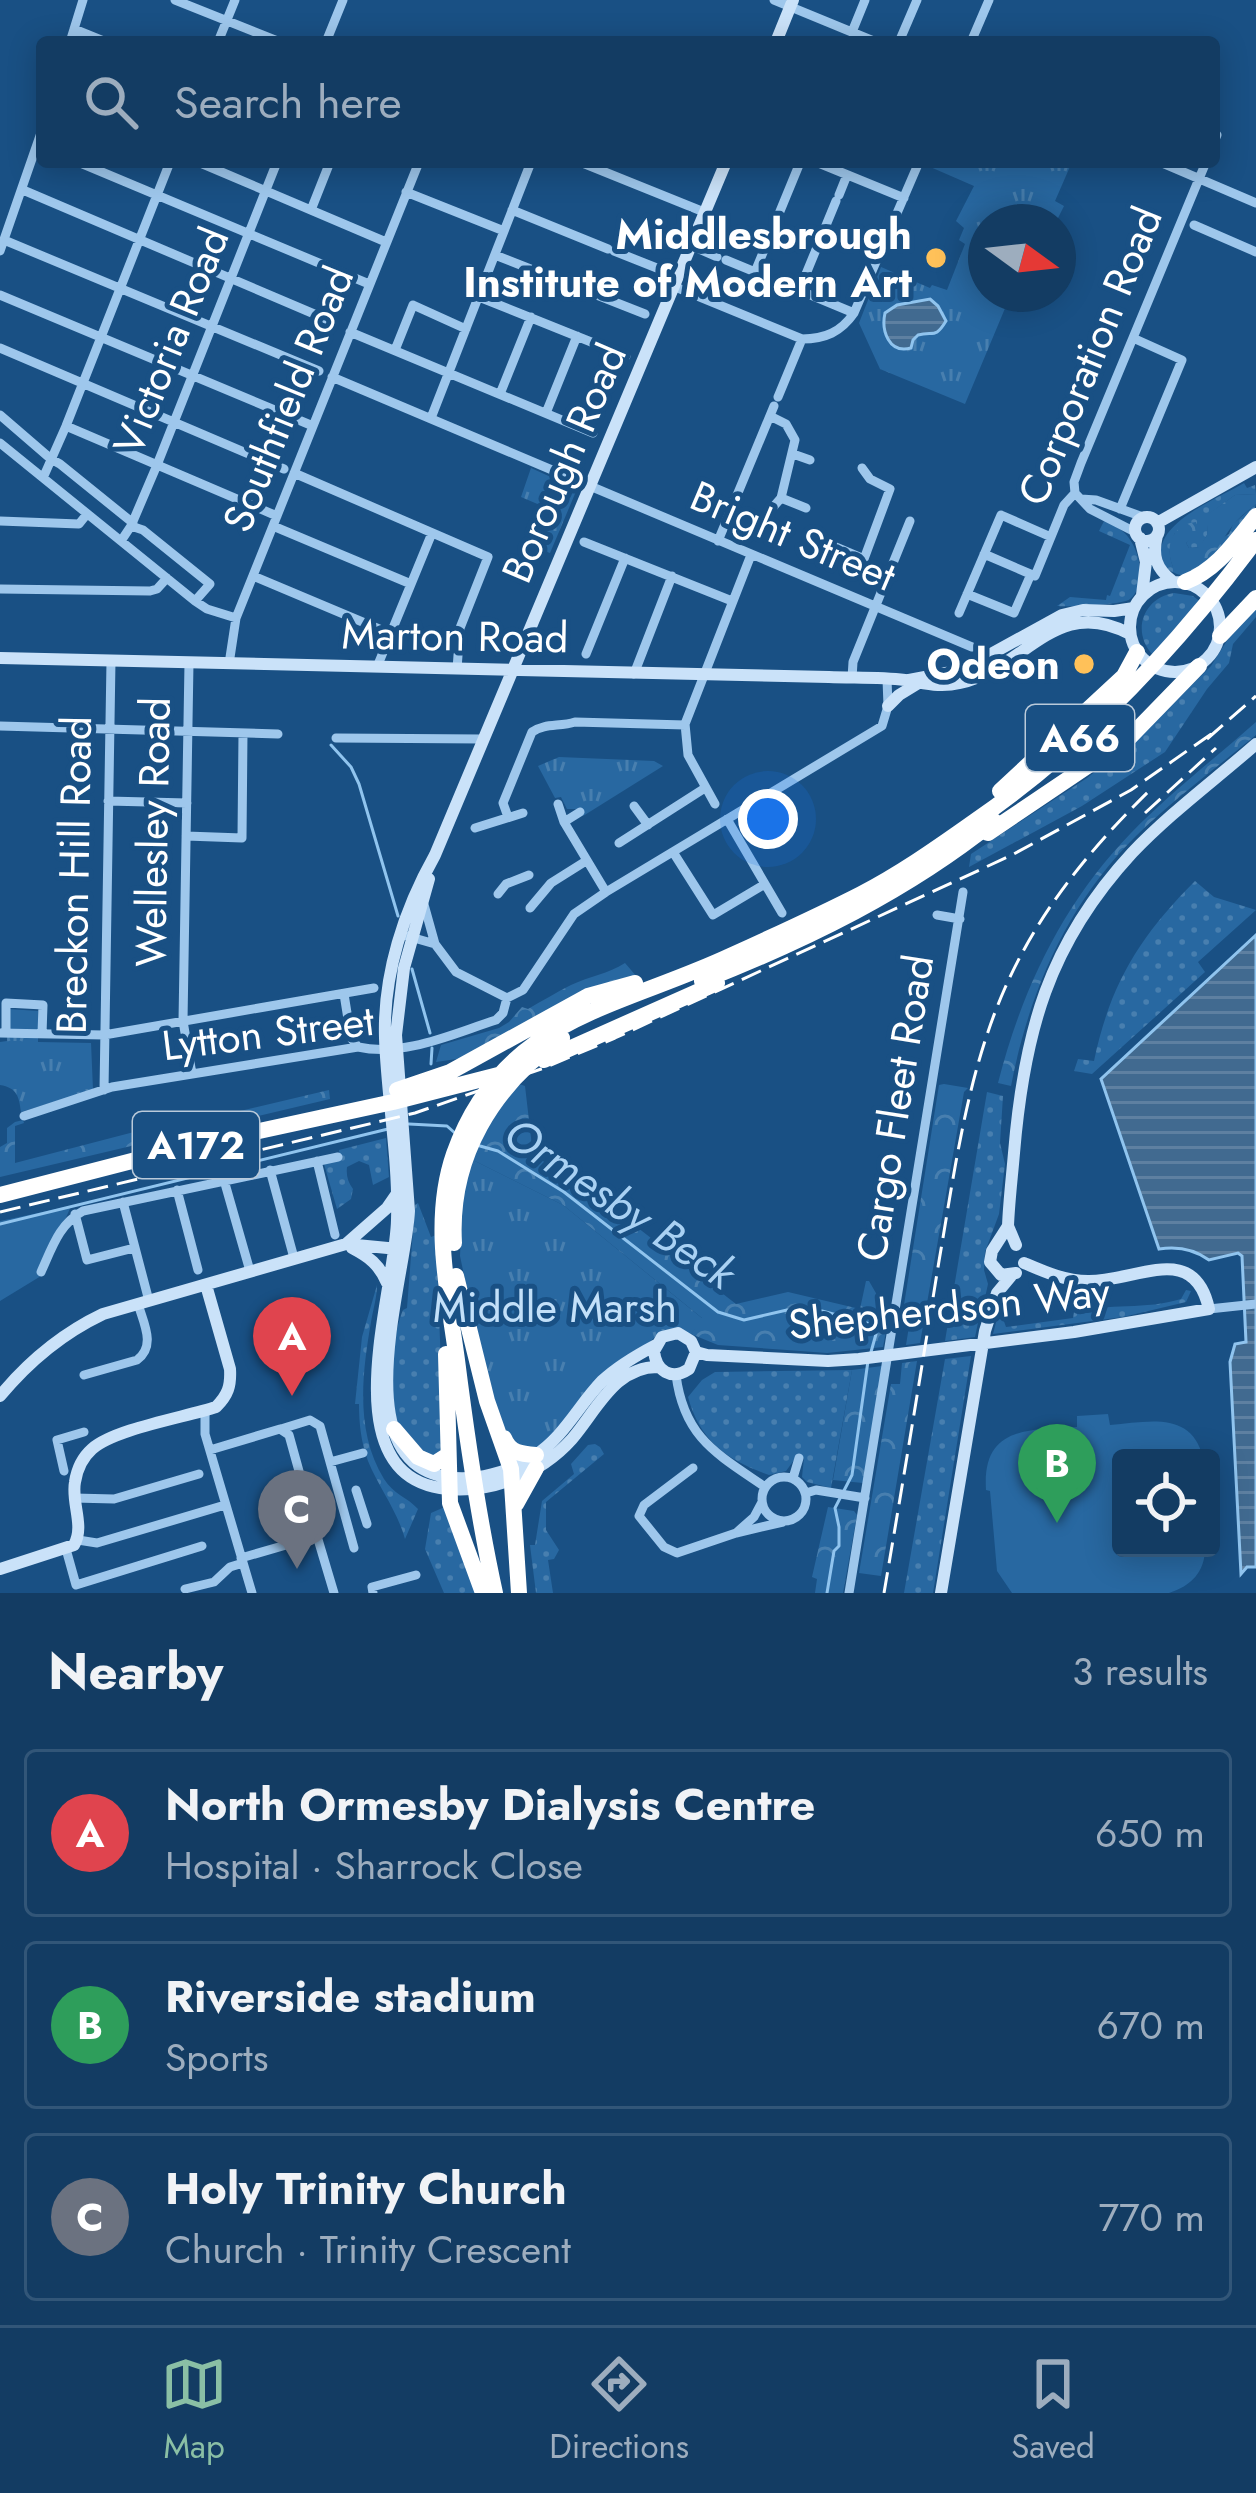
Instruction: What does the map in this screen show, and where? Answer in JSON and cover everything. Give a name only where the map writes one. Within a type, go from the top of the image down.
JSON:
[{"type":"highway","points":[[1178,582],[1205,573],[1217,563],[1256,516]]},
{"type":"highway","name":"A66","points":[[495,1593],[470,1463],[447,1228],[452,1160],[490,1086],[537,1040],[593,1010],[691,974],[865,892],[970,826],[1110,711],[1186,630],[1256,540]]},
{"type":"highway","name":"A66","points":[[447,1228],[468,1148],[484,1116],[537,1055],[591,1022],[787,946],[841,920],[965,844],[1037,789],[1120,715],[1195,635],[1256,558]]},
{"type":"highway","points":[[1220,636],[1256,598]]},
{"type":"highway","points":[[865,892],[889,869],[1003,788],[1040,754],[1124,676],[1134,643]]},
{"type":"highway","name":"A66","points":[[965,844],[982,838],[1112,751],[1199,666]]},
{"type":"highway","name":"A172","points":[[0,1195],[529,1066],[744,971],[787,946]]},
{"type":"highway","name":"A172","points":[[0,1185],[188,1134],[412,1086],[450,1072],[588,996],[743,950]]},
{"type":"highway","name":"A66","points":[[452,1280],[493,1416],[514,1510],[519,1593]]},
{"type":"highway","name":"A66","points":[[452,1280],[444,1318],[448,1455],[458,1528],[483,1593]]},
{"type":"highway","name":"A66","points":[[452,1280],[505,1593]]},
{"type":"highway","points":[[493,1416],[508,1447],[536,1461],[514,1510]]},
{"type":"highway","points":[[394,1430],[424,1461],[434,1464],[448,1455]]},
{"type":"street","points":[[72,36],[83,0]]},
{"type":"street","points":[[175,0],[265,36]]},
{"type":"street","points":[[220,36],[235,0]]},
{"type":"street","points":[[328,36],[343,0]]},
{"type":"street","points":[[774,0],[862,36]]},
{"type":"street","points":[[852,32],[865,0]]},
{"type":"street","points":[[901,36],[916,0]]},
{"type":"street","points":[[974,36],[989,0]]},
{"type":"street","points":[[779,36],[792,4]]},
{"type":"street","points":[[74,29],[91,36]]},
{"type":"street","points":[[36,156],[2,246],[320,371]]},
{"type":"street","points":[[92,168],[369,284]]},
{"type":"street","points":[[44,478],[168,168]]},
{"type":"street","points":[[225,168],[266,191],[386,242]]},
{"type":"street","name":"Victoria Road","points":[[121,541],[158,466],[276,168]]},
{"type":"street","points":[[311,210],[328,168]]},
{"type":"street","name":"Southfield Road","points":[[229,664],[236,618],[275,521],[289,471],[313,426],[413,168]]},
{"type":"street","points":[[431,418],[529,168]]},
{"type":"street","points":[[595,168],[704,212]]},
{"type":"street","name":"Borough Road","points":[[394,1430],[388,1354],[400,1249],[401,1188],[385,1034],[420,882],[512,670],[584,483],[723,168]]},
{"type":"street","points":[[755,272],[797,168]]},
{"type":"street","points":[[830,168],[904,198]]},
{"type":"street","points":[[512,210],[611,250],[802,339],[833,333],[848,322],[916,168]]},
{"type":"street","points":[[1174,168],[1256,203]]},
{"type":"street","name":"Corporation Road","points":[[967,594],[1014,613],[1064,505],[1078,496],[1074,482],[1204,168]]},
{"type":"street","points":[[799,290],[847,175]]},
{"type":"street","points":[[23,190],[333,322]]},
{"type":"street","points":[[406,192],[504,231]]},
{"type":"street","points":[[1194,226],[1256,252]]},
{"type":"street","points":[[690,245],[854,313]]},
{"type":"street","points":[[495,255],[644,314]]},
{"type":"street","points":[[0,295],[313,426]]},
{"type":"street","points":[[479,297],[626,356]]},
{"type":"street","points":[[395,350],[413,305],[466,329]]},
{"type":"street","points":[[500,394],[531,317]]},
{"type":"street","points":[[350,332],[593,433]]},
{"type":"street","points":[[546,413],[577,336]]},
{"type":"street","points":[[1120,509],[1182,360],[1132,338]]},
{"type":"street","points":[[718,541],[802,339]]},
{"type":"street","points":[[0,348],[488,557],[460,628],[457,669]]},
{"type":"street","name":"Bright Street","points":[[332,377],[972,646]]},
{"type":"street","points":[[768,513],[781,497],[794,440],[774,406]]},
{"type":"street","points":[[0,415],[210,584],[196,602]]},
{"type":"street","points":[[66,426],[411,584]]},
{"type":"street","points":[[1,444],[196,602],[236,618]]},
{"type":"street","points":[[793,454],[810,460]]},
{"type":"street","points":[[1152,525],[1159,569],[1206,593],[1221,624],[1209,658],[1199,666],[1172,673],[1146,662],[1134,643],[1146,562],[1137,522],[1152,525],[1256,467]]},
{"type":"street","points":[[831,545],[864,559],[890,489],[862,469]]},
{"type":"street","points":[[1078,496],[1152,525]]},
{"type":"street","points":[[1078,496],[1090,509],[1148,541],[1152,525]]},
{"type":"street","points":[[781,497],[806,508]]},
{"type":"street","points":[[0,521],[79,524],[87,514]]},
{"type":"street","points":[[949,637],[1000,515],[1051,537]]},
{"type":"street","points":[[852,678],[859,645],[910,521]]},
{"type":"street","points":[[878,524],[905,535]]},
{"type":"street","points":[[377,667],[432,533]]},
{"type":"street","points":[[584,542],[732,601]]},
{"type":"street","points":[[984,554],[1033,575]]},
{"type":"street","points":[[715,804],[688,755],[685,725],[751,555]]},
{"type":"street","points":[[586,653],[626,558]]},
{"type":"street","points":[[253,576],[391,634]]},
{"type":"street","points":[[634,674],[672,576]]},
{"type":"street","points":[[0,589],[150,591],[158,590],[166,578]]},
{"type":"street","points":[[1137,602],[1160,584],[1178,582]]},
{"type":"street","name":"Marton Road","points":[[0,658],[887,679],[939,686],[991,672],[1001,657],[1062,615],[1137,602]]},
{"type":"street","name":"Marton Road","points":[[1001,657],[1076,623],[1113,625],[1134,643]]},
{"type":"street","name":"Breckon Hill Road","points":[[104,1090],[111,661]]},
{"type":"street","name":"Wellesley Road","points":[[189,663],[183,1021],[192,1074]]},
{"type":"street","points":[[887,679],[888,706]]},
{"type":"street","points":[[888,706],[913,682]]},
{"type":"street","name":"Lytton Street","points":[[24,1116],[104,1090],[358,1047],[391,1051],[496,1020],[508,998],[523,990],[574,914],[882,726],[888,706]]},
{"type":"street","points":[[508,817],[503,803],[532,732],[542,725],[685,725]]},
{"type":"street","points":[[0,726],[278,734]]},
{"type":"street","points":[[186,836],[242,838],[243,733]]},
{"type":"street","points":[[337,738],[482,739]]},
{"type":"street","points":[[997,1293],[990,1256],[1008,1226],[1024,1062],[1039,1006],[1059,960],[1083,916],[1136,849],[1256,746]]},
{"type":"street","points":[[620,843],[705,788]]},
{"type":"street","points":[[108,801],[187,803]]},
{"type":"street","points":[[558,804],[606,892]]},
{"type":"street","points":[[634,806],[648,825]]},
{"type":"street","points":[[564,822],[580,812]]},
{"type":"street","points":[[475,828],[523,813]]},
{"type":"street","points":[[727,820],[782,913]]},
{"type":"street","points":[[673,852],[712,916],[765,884]]},
{"type":"street","name":"Borough Road","points":[[407,936],[423,901],[435,855]]},
{"type":"street","points":[[515,880],[534,902],[551,884],[586,861]]},
{"type":"street","points":[[498,894],[506,884],[530,875]]},
{"type":"street","name":"Cargo Fleet Road","points":[[849,1593],[860,1497],[964,892]]},
{"type":"street","points":[[423,901],[434,944],[456,972],[508,998]]},
{"type":"street","name":"Cargo Fleet Road","points":[[937,915],[959,919]]},
{"type":"street","points":[[407,936],[434,944]]},
{"type":"street","points":[[42,1034],[43,1005],[6,1003],[3,1033],[42,1034],[104,1035],[374,988]]},
{"type":"street","points":[[344,994],[351,1038],[358,1047]]},
{"type":"street","points":[[41,1272],[60,1228],[75,1214],[338,1157]]},
{"type":"street","points":[[317,1161],[340,1239],[374,1261],[388,1286]]},
{"type":"street","points":[[270,1170],[294,1258]]},
{"type":"street","points":[[224,1180],[250,1271]]},
{"type":"street","points":[[0,1396],[44,1349],[103,1314],[294,1258],[340,1239],[387,1208],[401,1188]]},
{"type":"street","points":[[177,1190],[198,1270]]},
{"type":"street","points":[[84,1375],[137,1360],[148,1350],[144,1303],[123,1202]]},
{"type":"street","points":[[75,1214],[87,1260],[134,1248]]},
{"type":"street","points":[[1008,1226],[1024,1263]]},
{"type":"street","points":[[340,1239],[400,1249]]},
{"type":"street","points":[[998,1245],[1016,1245]]},
{"type":"street","name":"Borough Road","points":[[400,1249],[378,1338],[377,1377],[385,1439],[401,1469],[427,1485],[453,1484]]},
{"type":"street","points":[[941,1593],[985,1330],[997,1293],[1024,1263]]},
{"type":"street","points":[[1024,1263],[1086,1281],[1180,1270],[1201,1284],[1209,1310],[1256,1304]]},
{"type":"street","points":[[995,1271],[1012,1275]]},
{"type":"street","points":[[202,1546],[76,1585],[72,1545],[80,1532],[74,1498],[76,1479],[88,1453],[113,1438],[216,1407],[226,1396],[231,1382],[206,1285]]},
{"type":"street","name":"Shepherdson Way","points":[[656,1345],[662,1337],[678,1333],[691,1341],[696,1352],[859,1359],[1209,1310]]},
{"type":"street","points":[[656,1345],[658,1367]]},
{"type":"street","points":[[536,1461],[604,1379],[656,1345]]},
{"type":"street","points":[[394,1430],[409,1460],[453,1484],[506,1476],[573,1438],[624,1377],[644,1367],[676,1375],[689,1369],[696,1352]]},
{"type":"street","points":[[97,1357],[101,1370]]},
{"type":"street","points":[[676,1375],[682,1407],[694,1431],[717,1454],[765,1487]]},
{"type":"street","points":[[205,1411],[205,1434],[252,1593]]},
{"type":"street","points":[[210,1450],[316,1422],[354,1548]]},
{"type":"street","points":[[280,1430],[289,1435],[334,1593]]},
{"type":"street","points":[[60,1439],[84,1432]]},
{"type":"street","points":[[60,1439],[88,1453]]},
{"type":"street","points":[[60,1439],[64,1471]]},
{"type":"street","points":[[330,1462],[363,1453]]},
{"type":"street","points":[[793,1478],[800,1457]]},
{"type":"street","points":[[168,1465],[174,1481]]},
{"type":"street","points":[[693,1468],[644,1505],[639,1516],[664,1546],[677,1553],[799,1516],[807,1502],[799,1482],[777,1478],[765,1487],[754,1517],[736,1533]]},
{"type":"street","points":[[74,1498],[113,1499],[199,1474]]},
{"type":"street","points":[[335,1532],[365,1520],[356,1490]]},
{"type":"street","points":[[806,1493],[816,1490],[860,1497]]},
{"type":"street","points":[[762,1502],[769,1515],[783,1522]]},
{"type":"street","points":[[0,1569],[225,1504]]},
{"type":"street","points":[[185,1589],[214,1582],[242,1560],[317,1536]]},
{"type":"street","points":[[182,1553],[187,1566]]},
{"type":"street","points":[[373,1593],[372,1587],[393,1587],[416,1575]]},
{"type":"green space","points":[[933,168],[1069,168],[1055,201],[1060,204],[968,204],[968,312],[1003,312],[965,404],[880,369],[859,323],[881,267],[930,288],[947,290],[965,244],[959,240],[964,228],[956,221],[974,186]]},
{"type":"green space","points":[[531,468],[577,489],[550,553],[539,549],[554,511],[521,497]]},
{"type":"green space","points":[[1244,483],[1247,488],[1255,485],[1256,494],[1235,495],[1209,514],[1200,547],[1189,548],[1186,543],[1191,537],[1175,533],[1170,550],[1173,567],[1229,534],[1233,524],[1256,504],[1237,534],[1188,576],[1167,568],[1161,555],[1169,532],[1192,512]]},
{"type":"green space","points":[[1256,494],[1256,504],[1235,522],[1203,565],[1185,570],[1173,567],[1170,544],[1181,527],[1196,522],[1198,532],[1186,543],[1189,548],[1199,547],[1207,535],[1208,514],[1235,495]]},
{"type":"green space","points":[[1104,521],[1133,544],[1140,574],[1136,592],[1117,603],[1057,606],[1070,597],[1106,600],[1110,596],[1130,545],[1099,531]]},
{"type":"green space","points":[[1174,593],[1202,603],[1153,655],[1143,636],[1144,617],[1155,602]]},
{"type":"green space","points":[[1256,605],[1256,617],[1233,644],[1229,663],[1165,752],[1082,806],[969,867],[971,854],[1134,742],[1211,666]]},
{"type":"green space","points":[[1256,722],[1256,735],[1150,822],[1090,891],[1040,984],[1011,1086],[998,1083],[1033,981],[1085,888],[1146,818]]},
{"type":"green space","points":[[559,757],[654,761],[663,766],[583,816],[578,809],[567,809],[561,797],[555,798],[538,766]]},
{"type":"green space","points":[[1195,881],[1214,897],[1256,910],[1198,962],[1205,972],[1092,1074],[1074,1071],[1078,1059],[1094,1061],[1109,1008],[1130,963]]},
{"type":"green space","points":[[625,963],[637,977],[470,1057],[436,1062],[441,1045],[499,1028],[522,1007],[528,1009]]},
{"type":"green space","points":[[8,1009],[38,1011],[38,1042],[91,1043],[93,1090],[21,1112],[16,1094],[0,1085],[0,1042],[7,1041]]},
{"type":"green space","points":[[519,1084],[525,1086],[533,1155],[584,1186],[736,1304],[788,1292],[860,1309],[869,1281],[889,1316],[883,1347],[827,1353],[718,1345],[691,1334],[702,1318],[563,1205],[471,1159]]},
{"type":"green space","points":[[939,1085],[968,1088],[920,1343],[906,1345],[912,1308],[904,1305]]},
{"type":"green space","points":[[329,1090],[330,1099],[0,1177],[0,1147],[7,1143],[7,1128],[15,1122],[24,1123],[15,1126],[15,1163]]},
{"type":"green space","points":[[987,1092],[1003,1096],[1000,1143],[1005,1164],[999,1214],[985,1252],[988,1284],[984,1302],[977,1302],[980,1313],[975,1337],[945,1341]]},
{"type":"green space","points":[[386,1138],[389,1177],[373,1185],[369,1165],[359,1161],[347,1167],[351,1199],[337,1209],[324,1164],[340,1160],[339,1150]]},
{"type":"green space","name":"Middle Marsh","points":[[471,1159],[563,1205],[703,1319],[691,1334],[670,1329],[656,1336],[536,1450],[508,1443],[483,1364],[460,1256],[463,1189]]},
{"type":"green space","points":[[418,1203],[431,1237],[436,1235],[444,1446],[432,1461],[399,1425],[391,1384],[396,1335],[407,1308]]},
{"type":"green space","points":[[71,1206],[41,1276],[0,1301],[0,1221]]},
{"type":"green space","points":[[377,1285],[365,1362],[365,1422],[384,1479],[418,1509],[405,1539],[368,1461],[359,1404],[355,1404],[362,1337]]},
{"type":"green space","points":[[1186,1290],[1191,1291],[1186,1302],[1123,1317],[993,1334],[998,1315],[1006,1327],[1073,1318],[1074,1312],[1087,1309],[1168,1302],[1181,1299]]},
{"type":"green space","points":[[971,1356],[933,1593],[904,1593],[945,1359]]},
{"type":"green space","points":[[917,1361],[881,1576],[859,1573],[891,1384],[900,1384],[902,1363]]},
{"type":"green space","points":[[882,1366],[863,1483],[833,1480],[852,1370]]},
{"type":"green space","points":[[852,1370],[831,1488],[807,1482],[802,1477],[804,1458],[797,1456],[786,1471],[769,1475],[740,1463],[708,1437],[688,1397],[715,1372]]},
{"type":"green space","points":[[1108,1414],[1110,1425],[1166,1422],[1189,1432],[1197,1443],[1199,1449],[1112,1449],[1112,1557],[1204,1557],[1199,1571],[1184,1586],[1169,1593],[1012,1593],[997,1571],[990,1491],[986,1490],[992,1454],[1000,1443],[1026,1431],[1077,1427],[1077,1416]]},
{"type":"green space","points":[[595,1444],[604,1454],[546,1502],[546,1530],[559,1550],[548,1560],[553,1593],[536,1593],[530,1545],[535,1545],[542,1501],[574,1474],[571,1464],[588,1445]]},
{"type":"green space","points":[[447,1506],[477,1593],[444,1593],[425,1549],[431,1513]]},
{"type":"green space","points":[[828,1507],[857,1515],[843,1593],[815,1593],[817,1579],[812,1577]]},
{"type":"shaded area","points":[[930,299],[946,321],[942,327],[918,335],[911,348],[897,348],[886,334],[885,313],[897,305]]},
{"type":"shaded area","points":[[1256,935],[1256,1567],[1247,1567],[1241,1574],[1230,1362],[1235,1344],[1246,1342],[1242,1256],[1209,1260],[1186,1249],[1159,1249],[1101,1079]]},
{"type":"waterway","points":[[331,745],[359,784],[398,916]]},
{"type":"waterway","points":[[412,969],[430,1033]]},
{"type":"waterway","points":[[431,1064],[432,1048]]},
{"type":"waterway","name":"Ormesby Beck","points":[[409,1124],[447,1126],[456,1134]]},
{"type":"waterway","name":"Ormesby Beck","points":[[0,1224],[388,1129]]},
{"type":"waterway","name":"Ormesby Beck","points":[[480,1146],[498,1151],[564,1192],[718,1312],[744,1320],[787,1310],[822,1311],[867,1323],[876,1334],[871,1352]]},
{"type":"waterway","name":"Ormesby Beck","points":[[827,1593],[834,1551],[839,1546],[835,1508],[852,1475],[868,1361]]},
{"type":"railway","points":[[1207,739],[1256,696]]},
{"type":"railway","points":[[0,1212],[415,1113],[544,1068],[1012,855],[1131,790],[1217,730]]},
{"type":"railway","points":[[1145,813],[1216,748]]},
{"type":"railway","points":[[884,1593],[957,1157],[981,1054],[1005,988],[1050,907],[1106,835],[1149,791]]},
{"type":"place","name":"Middlesbrough Institute of Modern Art","points":[[936,258]]},
{"type":"place","name":"Odeon","points":[[1084,664]]},
{"type":"place","name":"North Ormesby Dialysis Centre","points":[[292,1396]]},
{"type":"place","name":"Riverside stadium","points":[[1057,1523]]},
{"type":"place","name":"Holy Trinity Church","points":[[297,1569]]}]
